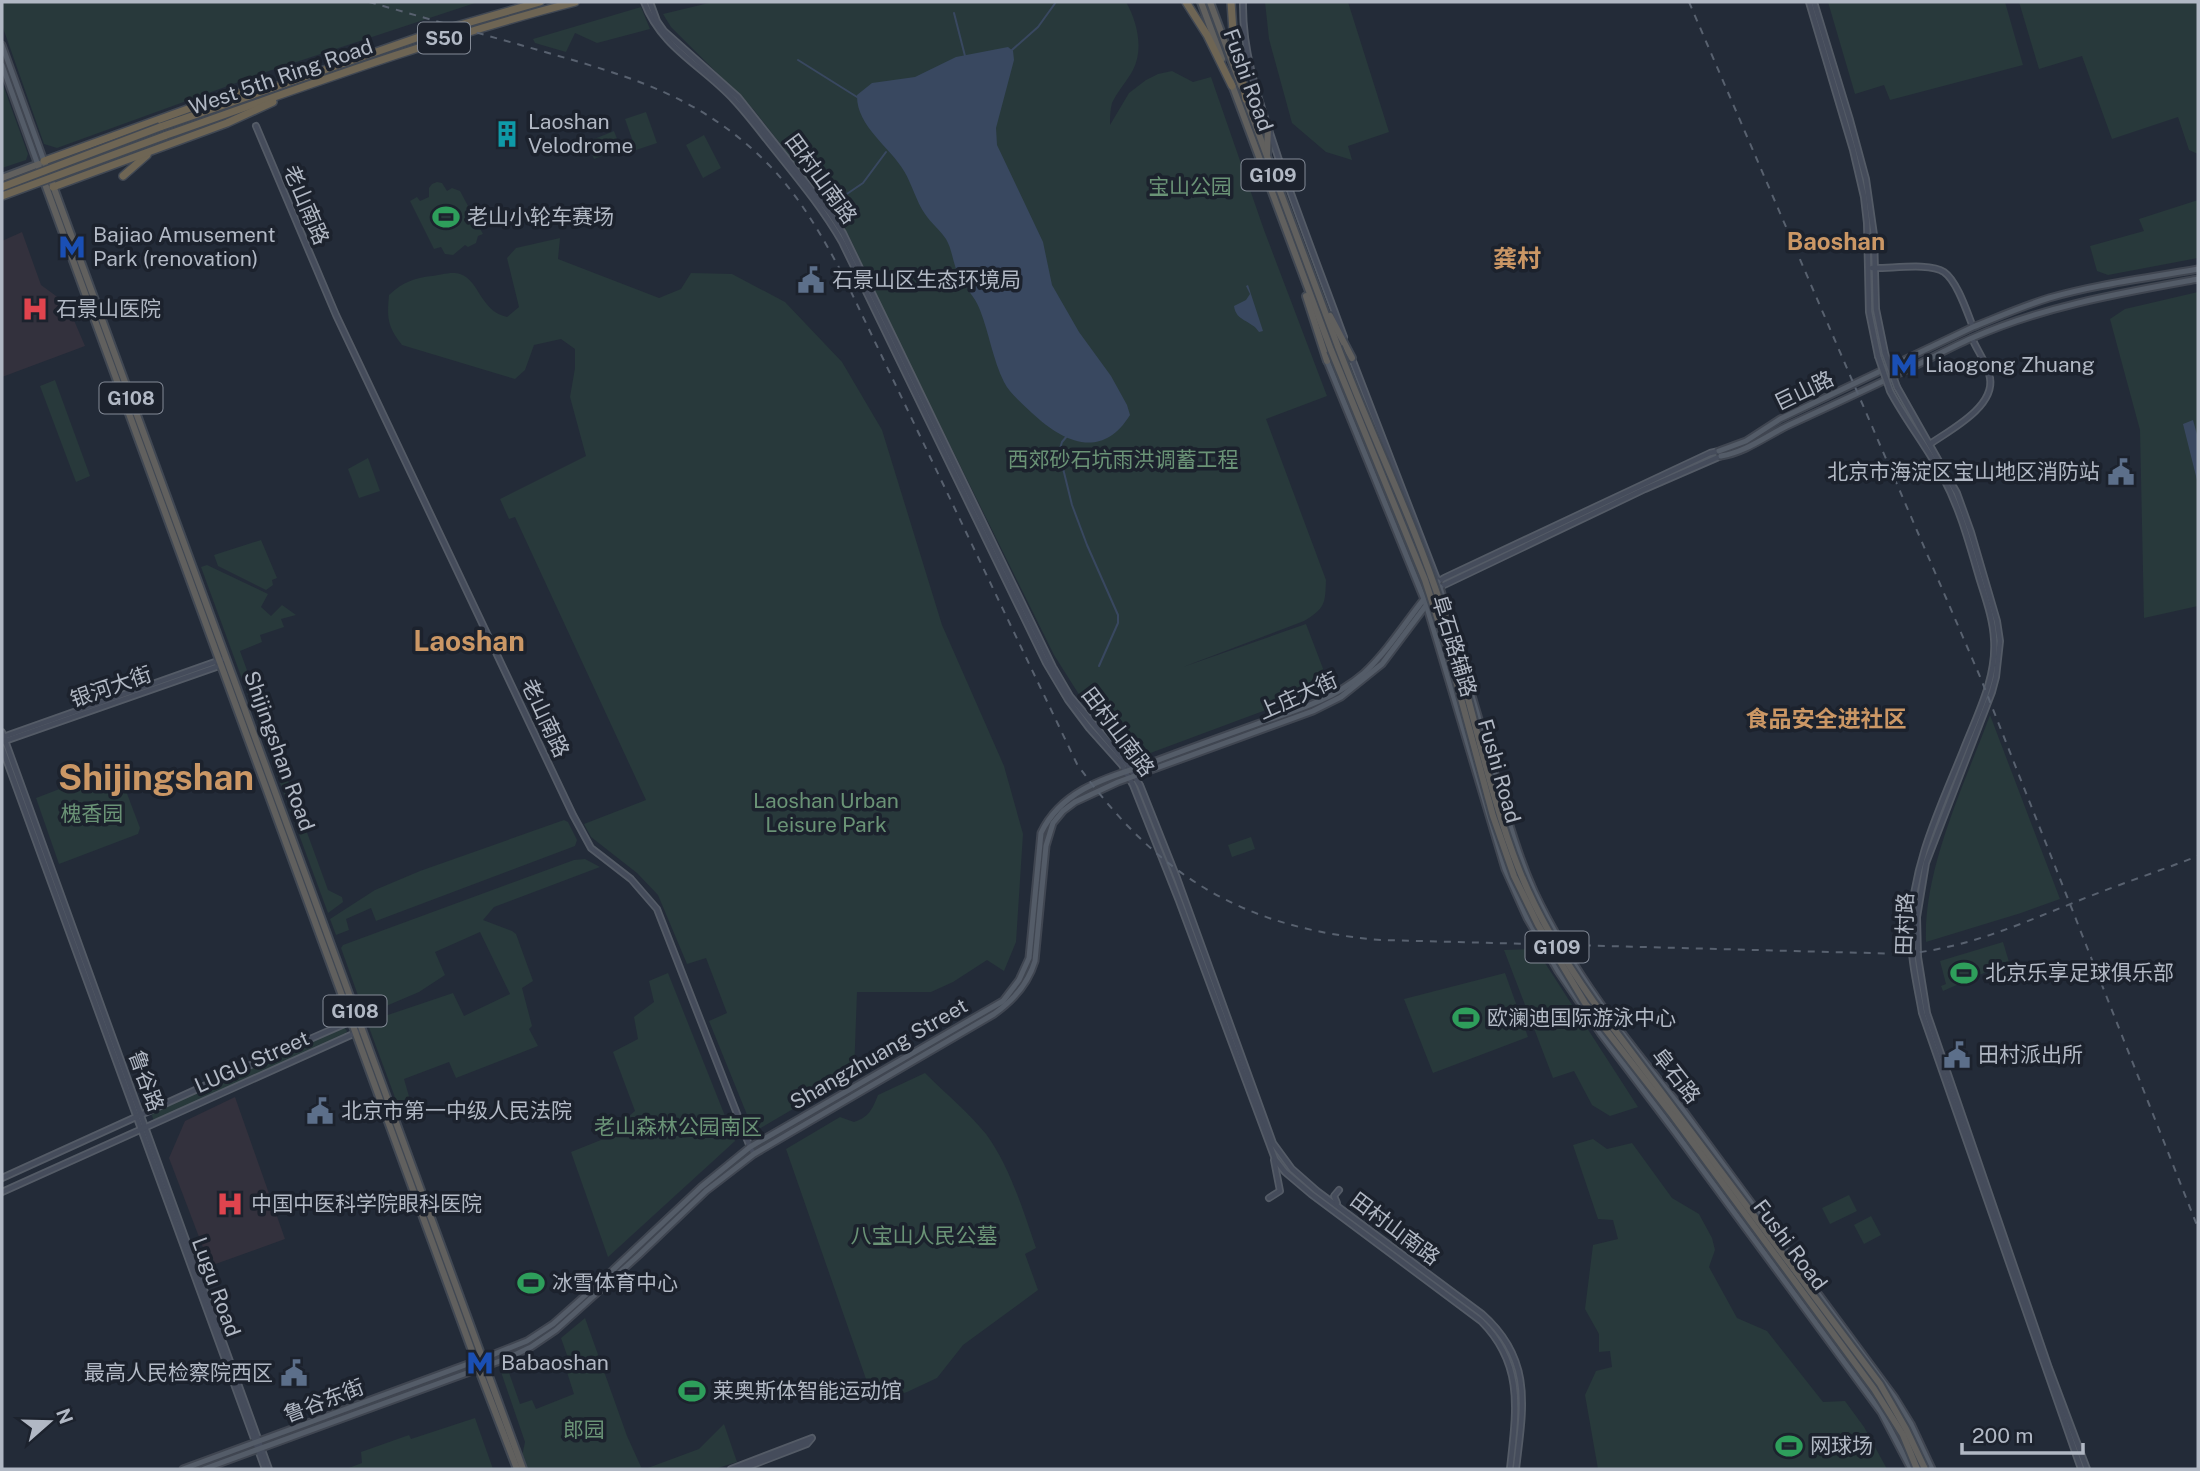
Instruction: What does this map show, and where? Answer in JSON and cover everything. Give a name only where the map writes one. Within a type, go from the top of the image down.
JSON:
[{"type":"highway","name":"West 5th Ring Road","points":[[2,187],[299,77],[437,31],[540,2]]},
{"type":"highway","name":"West 5th Ring Road","points":[[2,196],[315,82],[440,40],[575,2]]},
{"type":"highway","points":[[1186,2],[1232,86]]},
{"type":"highway","name":"Fushi Road","points":[[1201,2],[1301,273],[1441,605],[1499,814],[1520,873],[1543,923],[1593,1001],[1880,1384],[1925,1469]]},
{"type":"highway","name":"Fushi Road","points":[[1210,2],[1319,295],[1334,349],[1425,580],[1448,651],[1493,816],[1514,876],[1538,925],[1585,1003],[1673,1116],[1874,1389],[1902,1435],[1917,1469]]},
{"type":"highway","points":[[1231,2],[1233,31],[1246,99]]},
{"type":"highway","points":[[2,176],[218,98],[299,77]]},
{"type":"highway","points":[[53,187],[227,123],[315,82]]},
{"type":"highway","points":[[1267,156],[1268,127]]},
{"type":"highway","points":[[123,176],[153,150]]},
{"type":"highway","name":"Shijingshan Road","points":[[40,163],[53,187],[224,661]]},
{"type":"highway","name":"Shijingshan Road","points":[[40,163],[355,1019],[517,1469]]},
{"type":"highway","points":[[1301,273],[1326,361]]},
{"type":"highway","points":[[1319,295],[1352,358]]},
{"type":"highway","name":"Shijingshan Road","points":[[481,1364],[523,1469]]},
{"type":"main road","name":"田村山南路","points":[[644,2],[660,33],[680,54],[736,102],[833,226],[1046,663],[1068,700],[1128,770]]},
{"type":"main road","name":"田村山南路","points":[[650,2],[664,31],[738,97],[836,223],[1053,667],[1070,696],[1132,777],[1177,878],[1273,1143],[1292,1169],[1317,1191],[1482,1314],[1504,1336],[1518,1366],[1522,1390],[1522,1418],[1516,1469]]},
{"type":"main road","name":"阜石路辅路","points":[[1242,2],[1242,31],[1247,57],[1268,127],[1352,358],[1439,584]]},
{"type":"main road","points":[[1812,2],[1866,179],[1874,235],[1870,268],[1934,268],[1944,272],[1953,283],[1973,327]]},
{"type":"main road","name":"Shijingshan Road","points":[[2,45],[40,163]]},
{"type":"main road","name":"Shijingshan Road","points":[[2,65],[40,163]]},
{"type":"main road","name":"老山南路","points":[[256,126],[336,315],[573,815],[591,848],[631,879],[657,909],[754,1154]]},
{"type":"main road","name":"田村路","points":[[1870,268],[1885,353],[1897,387],[1944,479],[1967,536],[1992,621],[1994,658],[1987,691],[1921,862],[1912,916],[1913,955],[1924,1023],[2081,1469]]},
{"type":"main road","name":"田村路","points":[[1870,268],[1869,312],[1878,356],[1890,391],[1901,412],[1927,446],[1956,493],[1971,532],[1997,621],[2000,641],[1992,692],[1934,839],[1924,872],[1916,929],[1924,1001],[2041,1344],[2087,1469]]},
{"type":"main road","name":"巨山路","points":[[1439,584],[1720,454],[1780,419],[1973,327],[2057,296],[2198,269]]},
{"type":"main road","name":"巨山路","points":[[1720,454],[1732,454],[1750,446],[1972,338],[2027,316],[2074,302],[2198,279]]},
{"type":"main road","points":[[1927,446],[1977,410],[1988,396],[1989,373],[1972,338]]},
{"type":"main road","name":"阜石路辅路","points":[[1326,361],[1425,601],[1505,869],[1528,918],[1558,971],[1593,1024],[1662,1114]]},
{"type":"main road","name":"上庄大街","points":[[1132,777],[1340,694],[1388,647],[1439,584]]},
{"type":"main road","name":"阜石路","points":[[1439,584],[1514,841],[1551,925],[1596,997],[1680,1106],[1895,1398],[1911,1424],[1932,1469]]},
{"type":"main road","name":"银河大街","points":[[3,738],[224,661]]},
{"type":"main road","name":"上庄大街","points":[[1128,770],[1290,716]]},
{"type":"main road","name":"鲁谷路","points":[[3,738],[139,1115]]},
{"type":"main road","name":"鲁谷路","points":[[2,748],[259,1445]]},
{"type":"main road","name":"Shangzhuang Street","points":[[481,1364],[553,1324],[701,1187],[750,1147],[1003,1000],[1019,981],[1029,958],[1038,848],[1046,821],[1060,805],[1085,788],[1128,770]]},
{"type":"main road","name":"田村山南路","points":[[1132,777],[1270,1149],[1285,1172],[1481,1321],[1498,1340],[1510,1363],[1516,1402],[1510,1469]]},
{"type":"main road","name":"Shangzhuang Street","points":[[481,1364],[531,1347],[556,1330],[706,1191],[754,1154],[994,1014],[1012,1000],[1029,977],[1035,961],[1046,846],[1053,823],[1063,811],[1076,802],[1132,777]]},
{"type":"main road","name":"LUGU Street","points":[[2,1178],[355,1019]]},
{"type":"main road","name":"LUGU Street","points":[[2,1192],[359,1031]]},
{"type":"main road","name":"阜石路","points":[[1662,1114],[1881,1412],[1911,1469]]},
{"type":"main road","points":[[1269,1198],[1280,1191],[1270,1149]]},
{"type":"main road","points":[[1339,1190],[1334,1196],[1340,1207]]},
{"type":"main road","name":"鲁谷东街","points":[[183,1469],[259,1445],[481,1364]]},
{"type":"main road","points":[[731,1469],[812,1438],[807,1444],[742,1469]]},
{"type":"main road","points":[[259,1445],[267,1469]]},
{"type":"main road","name":"鲁谷东街","points":[[204,1469],[259,1445]]},
{"type":"shaded area","name":"石景山医院","points":[[22,232],[41,285],[67,304],[85,346],[2,377],[2,241]]},
{"type":"shaded area","name":"中国中医科学院眼科医院","points":[[235,1097],[285,1239],[210,1266],[169,1158],[185,1121]]},
{"type":"green space","points":[[2,2],[478,2],[266,72],[57,148],[44,144],[2,25]]},
{"type":"green space","name":"西郊砂石坑雨洪调蓄工程","points":[[713,2],[1126,2],[1136,26],[1138,53],[1133,70],[1112,103],[1110,125],[1129,93],[1158,74],[1172,71],[1193,82],[1211,77],[1264,230],[1327,396],[1266,419],[1326,580],[1326,588],[1323,604],[1304,621],[1183,667],[1306,624],[1327,679],[1332,678],[1334,681],[1317,691],[1145,755],[1128,753],[1085,704],[1054,655],[849,236],[754,110],[671,27],[663,14]]},
{"type":"green space","points":[[1265,2],[1348,2],[1389,132],[1348,146],[1352,160],[1326,152],[1292,123],[1269,39]]},
{"type":"green space","points":[[1828,2],[2005,2],[2023,65],[1890,100],[1884,85],[1855,94]]},
{"type":"green space","points":[[2019,2],[2198,2],[2198,154],[2189,150],[2178,117],[2112,139],[2082,56],[2039,69]]},
{"type":"green space","points":[[641,7],[650,29],[597,43],[575,33],[566,52],[535,43],[533,39]]},
{"type":"green space","points":[[2,82],[28,154],[26,160],[2,168]]},
{"type":"green space","points":[[646,112],[657,143],[636,150],[625,119]]},
{"type":"green space","points":[[614,131],[621,149],[594,159],[587,142]]},
{"type":"green space","points":[[704,135],[721,168],[703,178],[686,145]]},
{"type":"green space","name":"老山小轮车赛场","points":[[437,182],[442,183],[447,191],[452,188],[460,191],[483,234],[478,236],[476,243],[468,247],[465,245],[453,255],[445,254],[441,247],[434,249],[410,201],[417,197],[420,201],[429,197],[429,188]]},
{"type":"green space","points":[[2198,200],[2198,258],[2108,275],[2097,271],[2090,246],[2144,231],[2139,219]]},
{"type":"green space","name":"Laoshan Urban Leisure Park","points":[[560,238],[558,259],[659,298],[681,289],[691,273],[732,274],[785,302],[842,362],[882,430],[942,625],[1004,766],[1023,834],[1016,942],[1004,971],[987,960],[953,982],[931,992],[857,992],[854,1073],[754,1132],[709,1021],[727,1013],[706,958],[687,964],[658,895],[637,873],[591,837],[584,824],[646,800],[515,517],[509,519],[500,499],[586,456],[570,397],[575,349],[561,339],[534,345],[525,370],[515,379],[402,345],[389,322],[389,295],[394,291],[414,279],[453,273],[467,278],[491,309],[507,317],[519,307],[507,258],[516,248]]},
{"type":"green space","points":[[2198,292],[2198,606],[2144,618],[2140,430],[2110,319],[2125,309]]},
{"type":"green space","points":[[55,380],[90,476],[76,482],[40,386]]},
{"type":"green space","points":[[368,458],[380,491],[359,498],[348,469]]},
{"type":"green space","points":[[261,540],[277,578],[272,580],[273,585],[266,590],[218,566],[214,555]]},
{"type":"green space","points":[[207,565],[268,594],[261,607],[271,616],[282,605],[296,615],[281,619],[284,627],[260,635],[262,642],[240,651],[275,747],[268,750],[201,567]]},
{"type":"green space","points":[[1990,715],[2060,899],[1926,942],[1931,885],[1938,856]]},
{"type":"green space","points":[[278,753],[328,890],[342,897],[343,902],[328,913],[270,756]]},
{"type":"green space","name":"槐香园","points":[[117,767],[140,828],[138,834],[59,864],[36,798]]},
{"type":"green space","points":[[564,820],[568,822],[577,840],[575,846],[376,921],[371,908],[346,919],[349,930],[336,935],[330,919],[375,890],[420,871]]},
{"type":"green space","points":[[1251,837],[1255,849],[1232,857],[1228,845]]},
{"type":"green space","points":[[585,859],[600,867],[494,907],[483,920],[516,934],[533,981],[522,988],[532,1026],[529,1029],[538,1046],[456,1078],[449,1062],[404,1079],[414,1114],[403,1119],[367,1022],[453,993],[464,1016],[510,994],[480,932],[435,952],[445,975],[419,992],[365,1015],[341,948],[343,945],[574,860]]},
{"type":"green space","name":"北京乐享足球俱乐部","points":[[2003,942],[2009,962],[1943,991],[1941,986],[1946,984],[1940,961]]},
{"type":"green space","points":[[1536,949],[1638,1107],[1610,1116],[1592,1105],[1574,1071],[1553,1078],[1504,950]]},
{"type":"green space","name":"老山森林公园南区","points":[[668,973],[735,1141],[608,1257],[571,1152],[601,1140],[635,1111],[613,1052],[638,1039],[634,1017],[654,1002],[649,981]]},
{"type":"green space","name":"欧澜迪国际游泳中心","points":[[1505,973],[1528,1037],[1433,1073],[1404,999]]},
{"type":"green space","points":[[343,1026],[347,1031],[345,1035],[154,1121],[151,1113]]},
{"type":"green space","name":"八宝山人民公墓","points":[[925,1073],[979,1126],[1002,1160],[1036,1248],[1025,1254],[1038,1290],[963,1345],[937,1378],[907,1392],[874,1402],[786,1149],[840,1117],[854,1122],[863,1118],[872,1109],[878,1095]]},
{"type":"green space","points":[[1593,1139],[1607,1149],[1632,1143],[1672,1198],[1699,1214],[1712,1238],[1715,1250],[1709,1267],[1737,1318],[1767,1331],[1823,1402],[1845,1401],[1864,1427],[1887,1469],[1598,1469],[1585,1395],[1596,1371],[1612,1367],[1610,1351],[1599,1352],[1599,1334],[1585,1309],[1593,1245],[1618,1239],[1613,1220],[1598,1219],[1573,1145]]},
{"type":"green space","points":[[1849,1195],[1857,1211],[1830,1224],[1822,1208]]},
{"type":"green space","points":[[1871,1216],[1881,1235],[1864,1244],[1854,1225]]},
{"type":"green space","name":"郎园","points":[[585,1318],[627,1436],[642,1469],[527,1469],[522,1456],[525,1442],[500,1369],[507,1367],[520,1404],[532,1400],[536,1409],[574,1394],[564,1363],[568,1358],[561,1338]]},
{"type":"green space","points":[[475,1418],[493,1469],[346,1469],[362,1463],[361,1452],[409,1435],[411,1439]]},
{"type":"green space","name":"郎园","points":[[724,1424],[737,1462],[715,1469],[645,1469],[699,1449]]},
{"type":"water","points":[[1008,47],[1013,51],[1014,60],[996,128],[997,145],[1043,242],[1052,285],[1079,332],[1111,376],[1130,415],[1119,429],[1107,438],[1095,442],[1070,439],[1057,432],[1044,424],[1013,395],[1000,374],[980,310],[958,274],[946,239],[925,214],[904,171],[875,136],[858,106],[857,95],[872,83],[915,77],[956,57]]},
{"type":"water","points":[[1248,285],[1263,331],[1259,332],[1235,311],[1234,306],[1246,300],[1250,294],[1246,286]]},
{"type":"water","points":[[2193,420],[2198,438],[2198,484],[2183,424]]},
{"type":"waterway","points":[[1012,50],[1038,27],[1056,2]]},
{"type":"waterway","points":[[954,13],[965,56]]},
{"type":"waterway","points":[[798,60],[857,97]]},
{"type":"waterway","points":[[838,200],[863,183],[886,152]]},
{"type":"waterway","points":[[1067,436],[1059,452],[1072,505],[1118,615],[1118,623],[1099,666]]},
{"type":"railway","points":[[369,2],[632,79],[661,91],[716,121],[769,165],[819,231],[843,275],[1077,764],[1107,803],[1139,837],[1172,866],[1208,890],[1246,909],[1287,924],[1332,934],[1381,940],[1906,954],[1951,946],[1991,934],[2198,856]]},
{"type":"railway","points":[[1689,2],[1981,679],[2198,1228]]},
{"type":"place","name":"Laoshan Velodrome","points":[[507,134]]},
{"type":"place","name":"老山小轮车赛场","points":[[446,217]]},
{"type":"place","name":"Bajiao Amusement Park (renovation)","points":[[72,247]]},
{"type":"place","name":"石景山区生态环境局","points":[[811,280]]},
{"type":"place","name":"石景山医院","points":[[35,309]]},
{"type":"place","name":"Liaogong Zhuang","points":[[1904,365]]},
{"type":"place","name":"北京市海淀区宝山地区消防站","points":[[2121,472]]},
{"type":"place","name":"北京乐享足球俱乐部","points":[[1964,973]]},
{"type":"place","name":"欧澜迪国际游泳中心","points":[[1466,1018]]},
{"type":"place","name":"田村派出所","points":[[1957,1055]]},
{"type":"place","name":"北京市第一中级人民法院","points":[[320,1111]]},
{"type":"place","name":"中国中医科学院眼科医院","points":[[230,1204]]},
{"type":"place","name":"冰雪体育中心","points":[[531,1283]]},
{"type":"place","name":"Babaoshan","points":[[480,1363]]},
{"type":"place","name":"最高人民检察院西区","points":[[294,1373]]},
{"type":"place","name":"莱奥斯体智能运动馆","points":[[692,1391]]},
{"type":"place","name":"网球场","points":[[1789,1446]]},
{"type":"district","name":"Baoshan","points":[[1836,242]]},
{"type":"district","name":"龚村","points":[[1517,259]]},
{"type":"district","name":"Laoshan","points":[[469,641]]},
{"type":"district","name":"食品安全进社区","points":[[1826,719]]},
{"type":"district","name":"Shijingshan","points":[[156,778]]},
{"type":"park label","name":"宝山公园","points":[[1190,187]]}]
